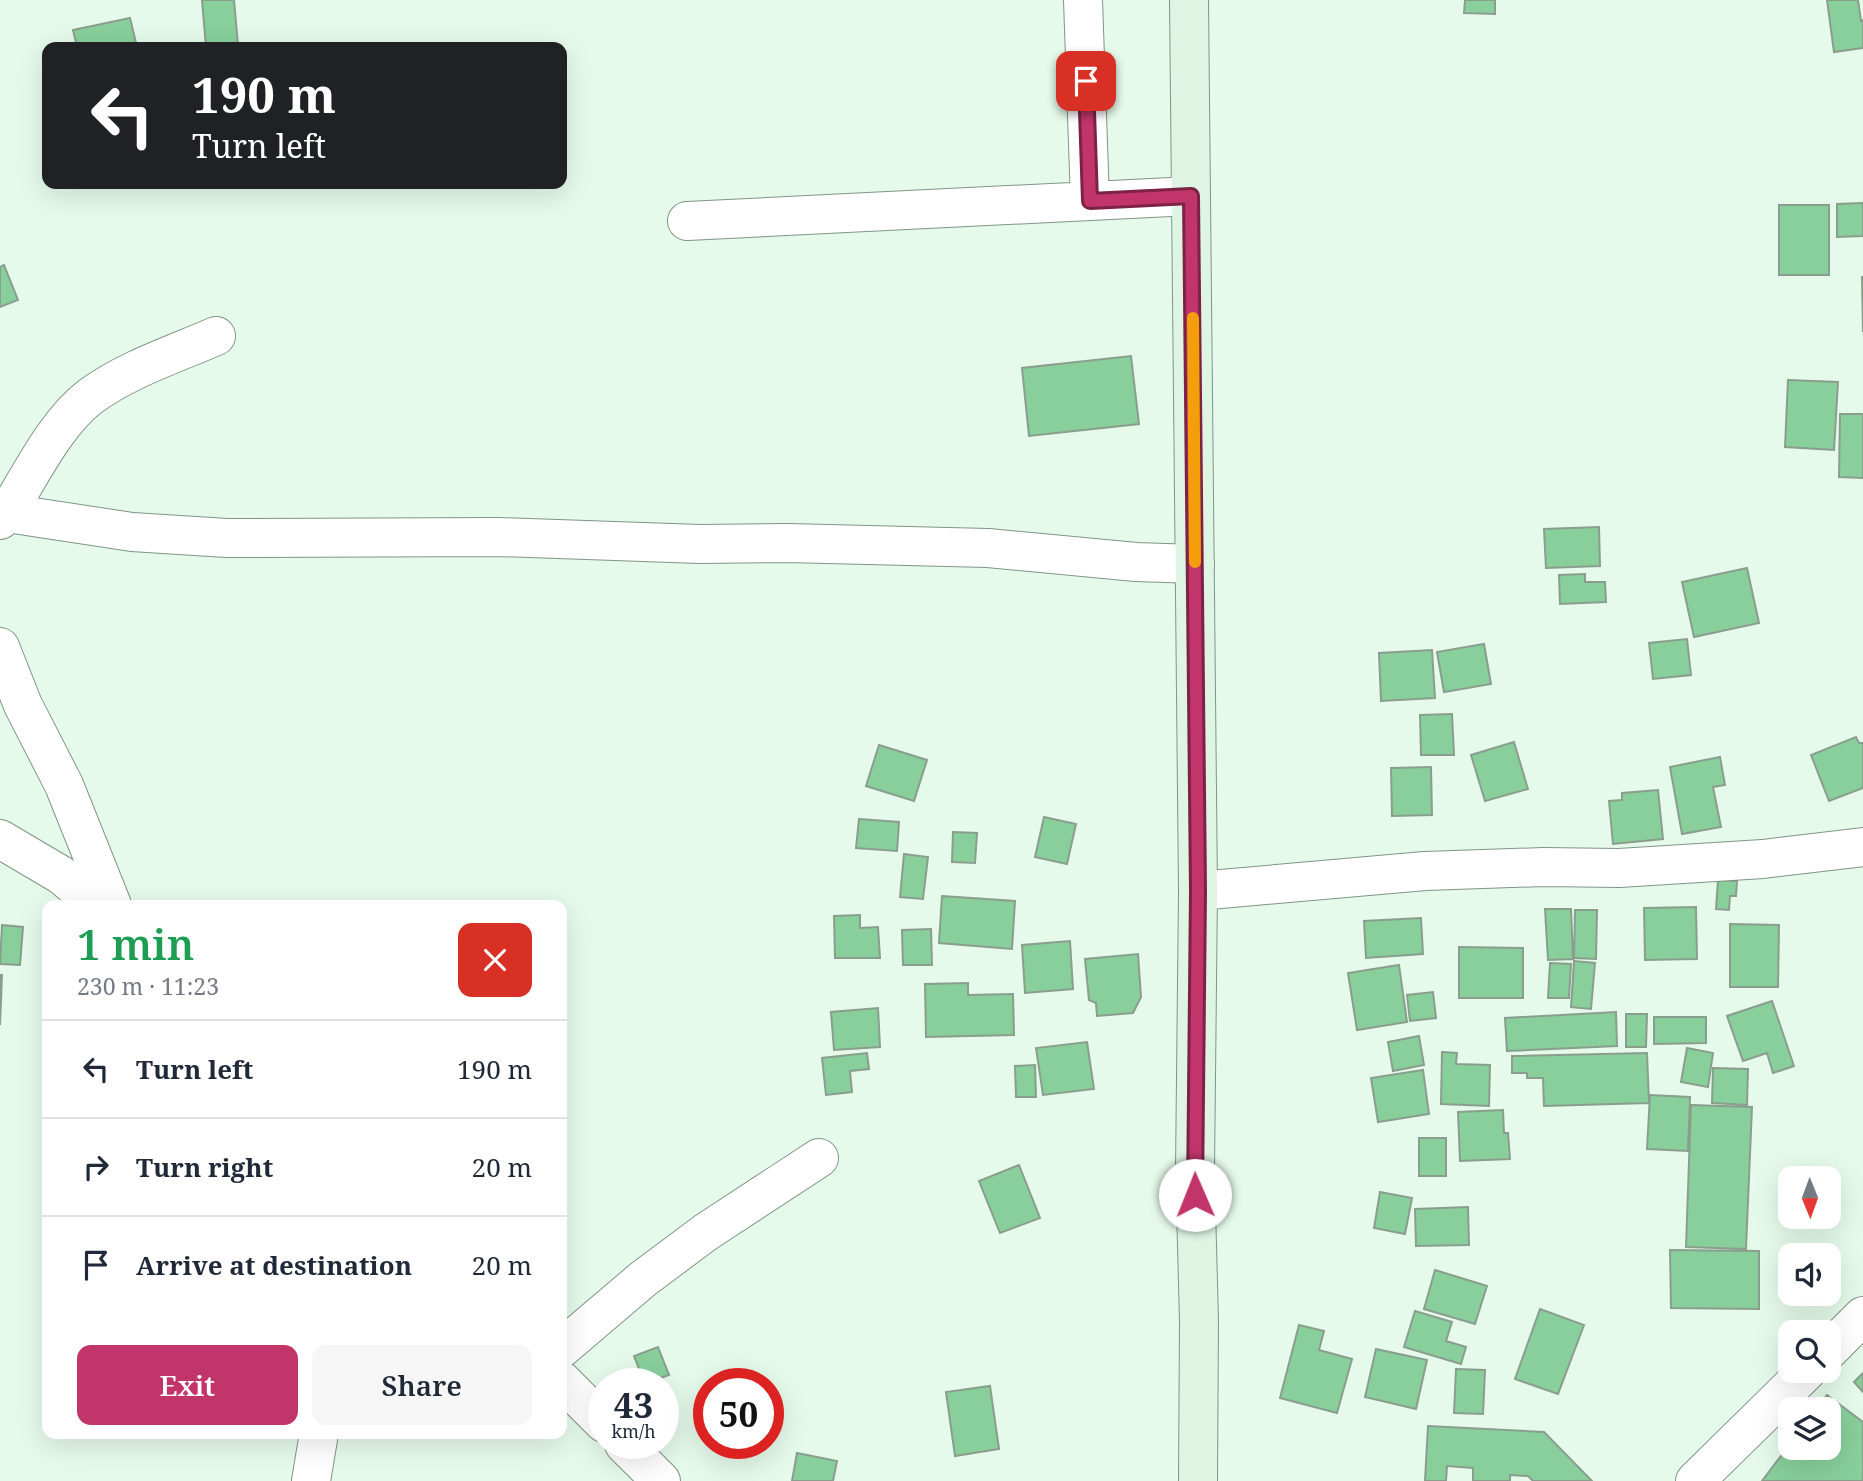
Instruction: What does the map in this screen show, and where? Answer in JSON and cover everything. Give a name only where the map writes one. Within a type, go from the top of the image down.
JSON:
[{"type":"main road","points":[[1189,0],[1198,891],[1195,1170],[1199,1321],[1198,1481]]},
{"type":"street","points":[[1083,0],[1090,201]]},
{"type":"street","points":[[687,221],[1191,196]]},
{"type":"street","points":[[216,336],[138,369],[90,397],[55,434],[4,517],[132,532],[227,538],[486,536],[700,544],[787,543],[988,548],[1113,560],[1195,564]]},
{"type":"street","points":[[0,647],[23,705],[64,785],[110,900]]},
{"type":"street","points":[[0,839],[61,875],[92,900]]},
{"type":"street","points":[[1198,891],[1425,871],[1543,867],[1619,869],[1763,859],[1863,848]]},
{"type":"street","points":[[567,1344],[643,1279],[706,1232],[819,1158]]},
{"type":"street","points":[[1841,1338],[1863,1316]]},
{"type":"street","points":[[1695,1481],[1795,1383]]},
{"type":"street","points":[[567,1386],[588,1407]]},
{"type":"street","points":[[311,1481],[318,1439]]},
{"type":"street","points":[[639,1459],[661,1481]]},
{"type":"building","points":[[202,0],[234,0],[238,42],[206,42]]},
{"type":"building","points":[[1465,0],[1495,0],[1495,14],[1464,13]]},
{"type":"building","points":[[1827,0],[1858,0],[1861,21],[1863,20],[1863,48],[1834,52]]},
{"type":"building","points":[[130,18],[136,42],[76,42],[73,30]]},
{"type":"building","points":[[1863,203],[1863,236],[1837,237],[1837,204]]},
{"type":"building","points":[[1779,205],[1829,205],[1829,275],[1779,275]]},
{"type":"building","points":[[4,265],[18,300],[0,307],[0,267]]},
{"type":"building","points":[[1131,356],[1139,424],[1029,436],[1022,368]]},
{"type":"building","points":[[1788,380],[1838,382],[1834,450],[1785,447]]},
{"type":"building","points":[[1840,414],[1863,414],[1863,478],[1839,477]]},
{"type":"building","points":[[1599,527],[1600,566],[1546,568],[1544,529]]},
{"type":"building","points":[[1747,568],[1759,623],[1694,637],[1682,582]]},
{"type":"building","points":[[1585,574],[1585,582],[1605,582],[1606,602],[1560,604],[1559,575]]},
{"type":"building","points":[[1687,639],[1691,675],[1653,679],[1649,643]]},
{"type":"building","points":[[1484,644],[1491,684],[1444,692],[1437,652]]},
{"type":"building","points":[[1432,650],[1435,698],[1381,701],[1379,653]]},
{"type":"building","points":[[1452,714],[1454,755],[1421,755],[1420,715]]},
{"type":"building","points":[[1856,737],[1859,743],[1863,743],[1863,788],[1829,801],[1811,755]]},
{"type":"building","points":[[1514,742],[1528,789],[1485,801],[1471,755]]},
{"type":"building","points":[[879,745],[927,760],[914,801],[866,786]]},
{"type":"building","points":[[1720,757],[1725,785],[1713,787],[1721,827],[1682,834],[1670,767]]},
{"type":"building","points":[[1431,767],[1432,815],[1392,816],[1391,768]]},
{"type":"building","points":[[1658,790],[1663,839],[1613,844],[1609,801],[1622,800],[1622,793]]},
{"type":"building","points":[[1044,817],[1076,824],[1067,864],[1035,857]]},
{"type":"building","points":[[859,819],[899,822],[897,851],[856,848]]},
{"type":"building","points":[[953,832],[977,833],[975,863],[952,862]]},
{"type":"building","points":[[904,854],[928,857],[923,899],[900,897]]},
{"type":"building","points":[[1718,880],[1737,881],[1736,896],[1730,896],[1729,910],[1716,909]]},
{"type":"building","points":[[942,896],[1015,901],[1012,949],[939,943]]},
{"type":"building","points":[[1696,907],[1697,959],[1645,960],[1644,908]]},
{"type":"building","points":[[1545,909],[1571,909],[1573,959],[1548,960]]},
{"type":"building","points":[[1575,910],[1597,910],[1596,959],[1574,958]]},
{"type":"building","points":[[860,915],[860,928],[878,927],[880,958],[835,958],[834,916]]},
{"type":"building","points":[[1421,918],[1423,954],[1366,958],[1364,921]]},
{"type":"building","points":[[1730,924],[1779,925],[1778,987],[1730,987]]},
{"type":"building","points":[[2,925],[23,927],[20,965],[0,964]]},
{"type":"building","points":[[931,929],[932,965],[903,965],[902,930]]},
{"type":"building","points":[[1070,941],[1073,989],[1025,993],[1022,945]]},
{"type":"building","points":[[1459,947],[1523,948],[1523,998],[1459,998]]},
{"type":"building","points":[[1138,954],[1141,997],[1133,1013],[1097,1016],[1096,1003],[1089,1000],[1085,959]]},
{"type":"building","points":[[1574,961],[1595,963],[1591,1009],[1571,1007]]},
{"type":"building","points":[[1550,963],[1571,964],[1569,998],[1548,998]]},
{"type":"building","points":[[1399,965],[1407,1022],[1357,1030],[1348,973]]},
{"type":"building","points":[[0,975],[2,975],[0,1025]]},
{"type":"building","points":[[968,983],[968,995],[1013,994],[1014,1035],[926,1037],[925,984]]},
{"type":"building","points":[[1433,992],[1436,1018],[1410,1021],[1407,995]]},
{"type":"building","points":[[1772,1001],[1794,1066],[1773,1073],[1767,1053],[1743,1061],[1727,1016]]},
{"type":"building","points":[[878,1008],[880,1047],[834,1050],[831,1012]]},
{"type":"building","points":[[1616,1012],[1617,1046],[1507,1051],[1505,1018]]},
{"type":"building","points":[[1626,1014],[1647,1014],[1646,1047],[1626,1047]]},
{"type":"building","points":[[1654,1017],[1706,1017],[1706,1043],[1654,1044]]},
{"type":"building","points":[[1419,1036],[1424,1065],[1393,1071],[1388,1042]]},
{"type":"building","points":[[1087,1042],[1094,1089],[1043,1095],[1036,1048]]},
{"type":"building","points":[[1687,1048],[1713,1053],[1708,1087],[1681,1082]]},
{"type":"building","points":[[1442,1052],[1457,1053],[1456,1064],[1490,1065],[1489,1106],[1441,1104]]},
{"type":"building","points":[[867,1053],[869,1069],[850,1071],[852,1092],[826,1095],[822,1058]]},
{"type":"building","points":[[1647,1053],[1649,1103],[1544,1106],[1543,1078],[1527,1078],[1527,1073],[1512,1073],[1512,1056]]},
{"type":"building","points":[[1035,1065],[1036,1097],[1016,1097],[1015,1066]]},
{"type":"building","points":[[1713,1068],[1748,1069],[1747,1105],[1712,1103]]},
{"type":"building","points":[[1423,1070],[1429,1114],[1378,1122],[1371,1078]]},
{"type":"building","points":[[1650,1095],[1690,1097],[1688,1151],[1647,1149]]},
{"type":"building","points":[[1691,1105],[1752,1107],[1746,1249],[1686,1247]]},
{"type":"building","points":[[1503,1110],[1504,1133],[1508,1133],[1510,1159],[1460,1161],[1458,1112]]},
{"type":"building","points":[[1419,1138],[1446,1138],[1446,1176],[1419,1176]]},
{"type":"building","points":[[1019,1165],[1040,1218],[1000,1233],[979,1181]]},
{"type":"building","points":[[1380,1192],[1412,1198],[1405,1234],[1374,1228]]},
{"type":"building","points":[[1468,1207],[1469,1245],[1416,1246],[1415,1209]]},
{"type":"building","points":[[1670,1250],[1759,1251],[1759,1309],[1671,1308]]},
{"type":"building","points":[[1435,1270],[1487,1286],[1475,1324],[1424,1309]]},
{"type":"building","points":[[1540,1309],[1584,1325],[1558,1394],[1515,1379]]},
{"type":"building","points":[[1415,1311],[1452,1322],[1446,1341],[1466,1347],[1461,1364],[1404,1347]]},
{"type":"building","points":[[1299,1325],[1324,1331],[1319,1350],[1352,1359],[1337,1413],[1280,1398]]},
{"type":"building","points":[[658,1347],[666,1368],[639,1368],[634,1356]]},
{"type":"building","points":[[1376,1349],[1427,1360],[1416,1409],[1365,1397]]},
{"type":"building","points":[[1456,1369],[1485,1370],[1483,1414],[1454,1413]]},
{"type":"building","points":[[1863,1373],[1863,1392],[1854,1382]]},
{"type":"building","points":[[990,1386],[999,1449],[955,1456],[946,1392]]},
{"type":"building","points":[[1841,1406],[1863,1422],[1863,1481],[1762,1481],[1778,1460],[1841,1460]]},
{"type":"building","points":[[1428,1426],[1544,1432],[1592,1481],[1533,1481],[1528,1476],[1510,1475],[1510,1481],[1473,1481],[1473,1468],[1447,1466],[1446,1481],[1425,1481]]},
{"type":"building","points":[[797,1453],[837,1461],[833,1481],[792,1481]]},
{"type":"slow traffic","points":[[1193,318],[1195,562]]},
{"type":"route","points":[[1086,81],[1090,201],[1191,196],[1198,891],[1195,1195]]}]
